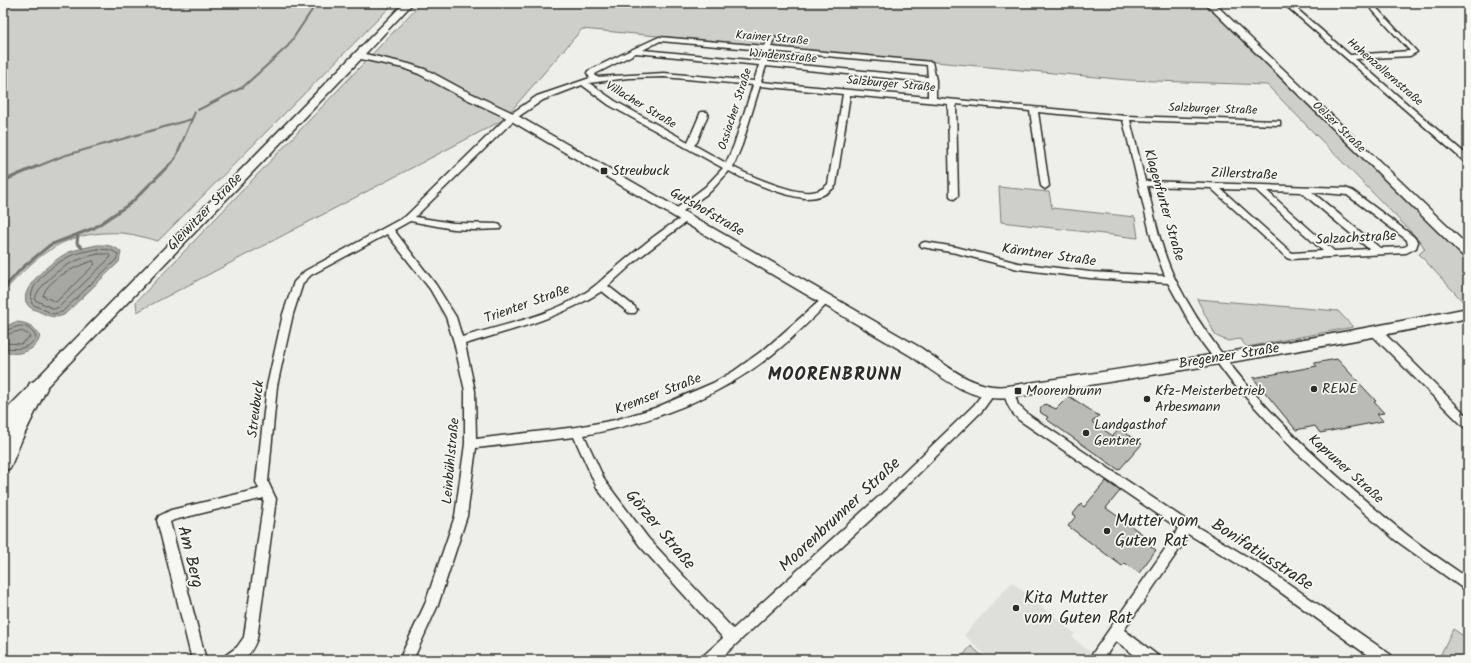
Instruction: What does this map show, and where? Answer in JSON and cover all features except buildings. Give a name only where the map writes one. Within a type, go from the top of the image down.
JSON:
[{"type":"highway","points":[[3,462],[12,439],[37,388]]},
{"type":"street","name":"Gleiwitzer Straße","points":[[3,422],[409,3]]},
{"type":"street","name":"Oelser Straße","points":[[1209,3],[1468,253]]},
{"type":"street","name":"Hohenzollernstraße","points":[[1286,3],[1468,160]]},
{"type":"street","points":[[1349,57],[1410,54],[1414,52],[1369,3]]},
{"type":"street","points":[[1462,3],[1468,8]]},
{"type":"street","name":"Ossiacher Straße","points":[[681,216],[728,168],[738,145],[758,84],[770,40],[773,38]]},
{"type":"street","name":"Krainer Straße","points":[[594,79],[591,73],[659,39],[930,64],[932,100]]},
{"type":"street","name":"Windenstraße","points":[[632,52],[932,80]]},
{"type":"street","name":"Gutshofstraße","points":[[358,55],[406,66],[423,72],[512,117],[916,352],[961,381],[990,393]]},
{"type":"street","name":"Salzburger Straße","points":[[512,117],[540,98],[583,82],[594,79],[628,76],[664,75],[1126,118],[1277,122]]},
{"type":"street","name":"Villacher Straße","points":[[583,82],[612,103],[740,174],[796,193],[811,195],[829,188],[832,185],[846,92]]},
{"type":"street","points":[[952,102],[954,196]]},
{"type":"street","points":[[1034,110],[1045,186]]},
{"type":"street","points":[[688,146],[693,142],[704,114]]},
{"type":"street","name":"Streubuck","points":[[231,660],[242,652],[250,639],[270,499],[262,482],[272,386],[288,314],[299,282],[308,274],[326,263],[409,218],[512,117]]},
{"type":"street","name":"Klagenfurter Straße","points":[[1126,118],[1156,241],[1171,280],[1201,332],[1219,358]]},
{"type":"street","name":"Zillerstraße","points":[[1142,183],[1345,191],[1353,195],[1410,238]]},
{"type":"street","name":"Salzachstraße","points":[[1213,186],[1290,256],[1410,249],[1413,246],[1413,242],[1410,238]]},
{"type":"street","points":[[1258,187],[1331,253]]},
{"type":"street","points":[[1303,189],[1377,251]]},
{"type":"street","name":"Trienter Straße","points":[[459,342],[535,318],[566,306],[602,286],[629,260],[681,216]]},
{"type":"street","points":[[409,218],[430,224],[460,227],[497,227]]},
{"type":"street","name":"Leinbühlstraße","points":[[388,229],[409,254],[436,291],[450,317],[459,342],[470,391],[471,444],[461,516],[431,605],[406,660]]},
{"type":"street","name":"Kärntner Straße","points":[[926,245],[956,250],[1018,266],[1090,275],[1171,280]]},
{"type":"street","points":[[602,286],[632,310]]},
{"type":"street","name":"Kremser Straße","points":[[471,444],[577,432],[615,425],[654,413],[717,386],[738,374],[770,351],[826,300]]},
{"type":"street","name":"Bregenzer Straße","points":[[990,393],[1009,392],[1376,332],[1468,313]]},
{"type":"street","points":[[1376,332],[1468,424]]},
{"type":"street","name":"Kapruner Straße","points":[[1219,358],[1254,400],[1300,449],[1398,535],[1468,586]]},
{"type":"street","name":"Bonifatiusstraße","points":[[1009,392],[1012,405],[1020,415],[1185,526],[1262,572],[1386,660]]},
{"type":"street","name":"Moorenbrunner Straße","points":[[709,660],[890,494],[978,408],[990,393]]},
{"type":"street","name":"Görzer Straße","points":[[577,432],[601,484],[634,529],[644,542],[732,638]]},
{"type":"street","name":"Am Berg","points":[[199,660],[163,520],[172,515],[267,492]]},
{"type":"street","points":[[1095,660],[1179,540],[1185,526]]},
{"type":"street","points":[[1116,632],[1152,660]]},
{"type":"shaded area","points":[[3,3],[394,3],[158,241],[122,233],[85,235],[69,240],[55,247],[28,266],[3,293]]},
{"type":"shaded area","points":[[421,3],[1205,3],[1468,260],[1468,307],[1419,254],[1425,249],[1419,240],[1267,85],[1128,80],[582,29],[503,120],[137,312],[136,302]]},
{"type":"shaded area","points":[[999,187],[1049,192],[1052,208],[1135,217],[1138,238],[1001,222]]},
{"type":"shaded area","points":[[1197,299],[1338,311],[1353,327],[1247,347],[1240,339],[1228,341],[1216,336]]},
{"type":"shaded area","name":"Kita Mutter vom Guten Rat","points":[[1012,582],[1075,634],[1072,637],[1091,653],[1086,660],[991,660],[964,635]]},
{"type":"shaded area","points":[[1453,629],[1468,639],[1468,660],[1438,660]]},
{"type":"shaded area","points":[[971,646],[987,660],[959,660]]},
{"type":"water","points":[[97,245],[116,248],[121,252],[119,262],[64,315],[57,317],[46,315],[28,306],[25,297],[32,282],[39,274],[56,260],[69,252]]},
{"type":"water","points":[[15,322],[30,325],[40,336],[35,346],[25,352],[8,353],[3,351],[3,328]]},
{"type":"waterway","points":[[198,110],[243,87],[288,46],[314,7],[320,3]]},
{"type":"waterway","points":[[3,289],[22,268],[50,245],[94,228],[131,203],[175,159],[195,112]]},
{"type":"waterway","points":[[36,167],[63,156],[192,119]]},
{"type":"waterway","points":[[3,181],[38,166]]},
{"type":"waterway","points":[[78,235],[77,243],[82,248]]},
{"type":"place","name":"Streubuck","points":[[604,171]]},
{"type":"place","name":"REWE","points":[[1314,389]]},
{"type":"place","name":"Moorenbrunn","points":[[1018,391]]},
{"type":"place","name":"Kfz-Meisterbetrieb Arbesmann","points":[[1147,399]]},
{"type":"place","name":"Landgasthof Gentner","points":[[1086,433]]},
{"type":"place","name":"Mutter vom Guten Rat","points":[[1107,531]]},
{"type":"place","name":"Kita Mutter vom Guten Rat","points":[[1016,608]]},
{"type":"district","name":"MOORENBRUNN","points":[[835,375]]}]
